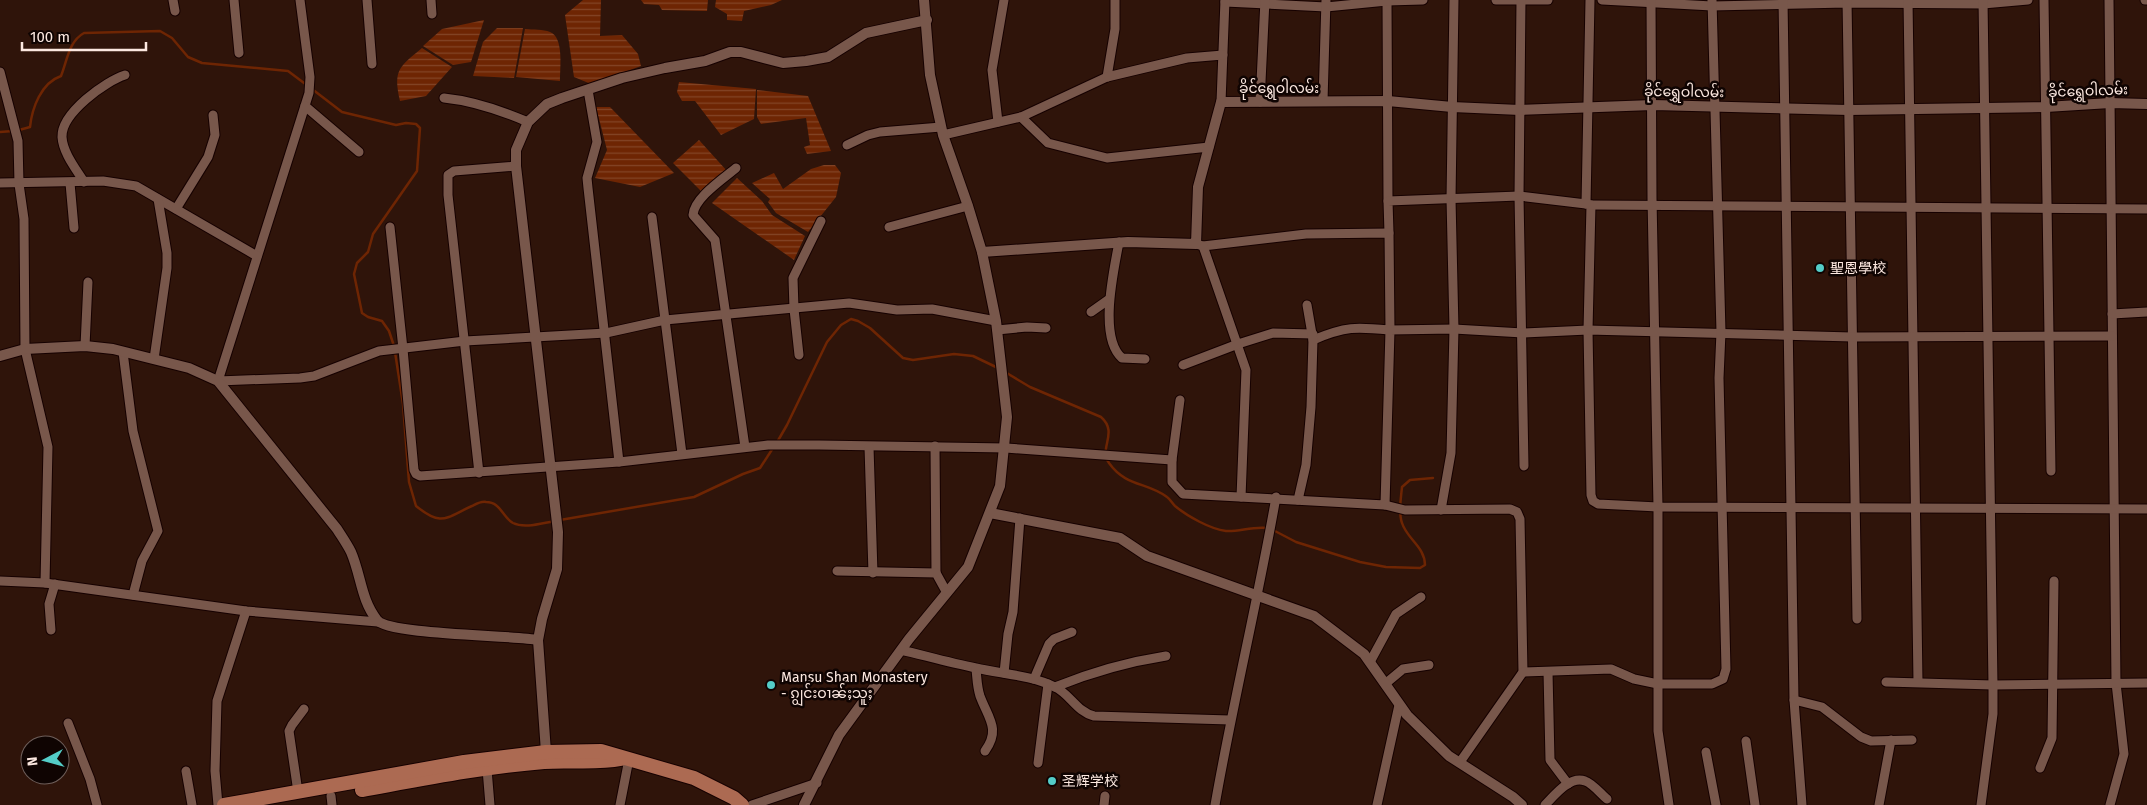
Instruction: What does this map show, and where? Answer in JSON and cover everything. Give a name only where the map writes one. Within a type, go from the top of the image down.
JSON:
[{"type":"main road","points":[[224,805],[464,762],[546,752],[601,752],[694,778],[734,798],[742,805]]},
{"type":"main road","points":[[276,805],[332,801],[487,769],[546,762],[600,763],[626,759]]},
{"type":"street","points":[[173,0],[175,11]]},
{"type":"street","points":[[234,0],[239,53]]},
{"type":"street","points":[[218,381],[308,93],[310,77],[300,0]]},
{"type":"street","points":[[367,0],[372,64]]},
{"type":"street","points":[[431,0],[432,14]]},
{"type":"street","points":[[804,805],[817,784],[839,735],[901,650],[968,567],[1000,486],[1006,448],[1008,417],[997,325],[982,252],[942,131],[930,76],[924,0]]},
{"type":"street","points":[[998,122],[992,70],[1004,0]]},
{"type":"street","points":[[1107,77],[1115,29],[1115,0]]},
{"type":"street","points":[[1385,505],[1390,330],[1387,0]]},
{"type":"street","points":[[1241,497],[1246,370],[1238,344],[1199,245],[1198,187],[1221,102],[1225,1],[1326,3],[1423,0]]},
{"type":"street","points":[[1441,510],[1452,453],[1454,329],[1451,199],[1454,0]]},
{"type":"street","points":[[1496,0],[1548,0]]},
{"type":"street","points":[[1521,0],[1519,196],[1524,466]]},
{"type":"street","points":[[1590,0],[1586,108],[1589,205],[1588,330],[1591,495],[1593,501],[1598,504],[1658,507],[2147,509]]},
{"type":"street","points":[[1602,0],[1712,3],[1847,1],[1983,2],[2028,0]]},
{"type":"street","points":[[2044,0],[2051,471]]},
{"type":"street","points":[[2109,0],[2116,683],[2124,754],[2110,805]]},
{"type":"street","points":[[1651,1],[1652,206],[1658,507],[1658,731],[1669,805]]},
{"type":"street","points":[[1847,1],[1857,619]]},
{"type":"street","points":[[1908,1],[1918,682]]},
{"type":"street","points":[[1260,102],[1265,2]]},
{"type":"street","points":[[1783,2],[1794,700],[1802,805]]},
{"type":"street","points":[[1981,805],[1992,714],[1993,684],[1983,2]]},
{"type":"street","points":[[1323,102],[1326,3]]},
{"type":"street","points":[[1523,672],[1611,669],[1634,680],[1658,684],[1712,684],[1723,679],[1726,669],[1719,378],[1721,332],[1712,3]]},
{"type":"street","points":[[546,752],[538,640],[542,619],[557,569],[558,526],[516,166],[516,150],[528,122],[547,104],[622,78],[705,61],[730,52],[741,52],[783,62],[806,62],[828,57],[866,32],[927,20]]},
{"type":"street","points":[[847,145],[874,134],[942,131],[1021,117],[1107,77],[1187,58],[1223,55]]},
{"type":"street","points":[[0,72],[16,130],[19,184],[24,219],[25,349],[48,447],[45,582]]},
{"type":"street","points":[[84,182],[68,155],[62,136],[65,121],[106,84],[126,74]]},
{"type":"street","points":[[588,90],[597,142],[587,178],[606,333],[619,462]]},
{"type":"street","points":[[444,98],[463,100],[491,107],[528,122]]},
{"type":"street","name":"ခိုင်ရွှေဝါလမ်း","points":[[1221,102],[1388,101],[1452,107],[1520,110],[1653,105],[1848,110],[1984,108],[2110,102],[2147,104]]},
{"type":"street","points":[[305,106],[359,152]]},
{"type":"street","points":[[176,209],[208,158],[215,135],[213,115]]},
{"type":"street","points":[[1021,117],[1048,143],[1107,158],[1209,146]]},
{"type":"street","points":[[479,473],[448,195],[448,175],[454,171],[516,166]]},
{"type":"street","points":[[736,168],[700,199],[693,209],[693,215],[696,221],[715,240],[745,447]]},
{"type":"street","points":[[0,183],[103,181],[136,186],[257,256]]},
{"type":"street","points":[[70,182],[74,228]]},
{"type":"street","points":[[1388,200],[1519,196],[1589,205],[2147,209]]},
{"type":"street","points":[[154,359],[167,268],[167,253],[158,198]]},
{"type":"street","points":[[889,227],[968,206]]},
{"type":"street","points":[[652,217],[682,454]]},
{"type":"street","points":[[799,355],[793,278],[821,222]]},
{"type":"street","points":[[390,227],[397,349],[416,474],[420,476],[619,462],[768,445],[1006,448],[1172,460]]},
{"type":"street","points":[[982,252],[1118,242],[1199,245],[1306,234],[1389,233]]},
{"type":"street","points":[[1118,242],[1108,300],[1112,337],[1122,358],[1145,359]]},
{"type":"street","points":[[85,346],[88,282]]},
{"type":"street","points":[[1090,312],[1108,300]]},
{"type":"street","points":[[0,356],[25,349],[85,346],[123,352],[189,368],[218,381],[314,376],[379,351],[465,341],[606,333],[666,320],[849,303],[896,310],[932,309],[997,325],[1046,328]]},
{"type":"street","points":[[1298,500],[1306,465],[1313,337],[1307,305]]},
{"type":"street","points":[[2112,314],[2147,312]]},
{"type":"street","points":[[1183,365],[1238,344],[1274,333],[1313,337],[1356,327],[1390,330],[1454,329],[1523,333],[1588,330],[1721,332],[1852,337],[2112,336]]},
{"type":"street","points":[[123,352],[134,430],[158,531],[142,561],[134,595]]},
{"type":"street","points":[[218,381],[337,529],[351,552],[368,607],[378,622]]},
{"type":"street","points":[[1180,400],[1172,460],[1172,482],[1184,494],[1385,505],[1405,510],[1510,509],[1517,512],[1520,518],[1523,672],[1460,762]]},
{"type":"street","points":[[935,446],[936,573],[947,593]]},
{"type":"street","points":[[869,447],[873,573]]},
{"type":"street","points":[[1215,805],[1230,720],[1258,597],[1276,498]]},
{"type":"street","points":[[990,513],[1120,538],[1147,556],[1314,616],[1364,654],[1399,705],[1449,756],[1513,797],[1522,805]]},
{"type":"street","points":[[1004,673],[1008,634],[1014,603],[1020,518]]},
{"type":"street","points":[[837,571],[936,573]]},
{"type":"street","points":[[0,581],[45,582],[246,611],[378,622],[390,626],[443,633],[538,640]]},
{"type":"street","points":[[2040,768],[2052,738],[2054,581]]},
{"type":"street","points":[[51,630],[49,604],[55,584]]},
{"type":"street","points":[[1370,662],[1396,614],[1421,597]]},
{"type":"street","points":[[218,805],[215,771],[217,701],[246,611]]},
{"type":"street","points":[[1034,680],[1049,644],[1054,639],[1072,632]]},
{"type":"street","points":[[901,650],[1034,680],[1052,686],[1070,697],[1081,710],[1094,716],[1230,720]]},
{"type":"street","points":[[1052,686],[1130,662],[1166,656]]},
{"type":"street","points":[[1385,684],[1403,669],[1429,664]]},
{"type":"street","points":[[976,668],[978,690],[993,727],[992,741],[985,751]]},
{"type":"street","points":[[1548,672],[1550,760],[1568,784]]},
{"type":"street","points":[[1886,682],[1993,684],[2147,683]]},
{"type":"street","points":[[1038,763],[1052,686]]},
{"type":"street","points":[[1794,700],[1822,707],[1861,737],[1871,740],[1912,740]]},
{"type":"street","points":[[1377,805],[1399,705]]},
{"type":"street","points":[[298,792],[290,732],[292,725],[304,709]]},
{"type":"street","points":[[68,723],[90,779],[97,805]]},
{"type":"street","points":[[1880,805],[1891,740]]},
{"type":"street","points":[[1746,741],[1755,805]]},
{"type":"street","points":[[1706,752],[1716,805]]},
{"type":"street","points":[[620,805],[626,759]]},
{"type":"street","points":[[487,769],[490,805]]},
{"type":"street","points":[[186,771],[192,805]]},
{"type":"street","points":[[1545,805],[1568,784],[1586,781],[1607,799]]},
{"type":"street","points":[[752,805],[817,784]]},
{"type":"shaded area","points":[[583,0],[601,0],[600,36],[622,35],[638,54],[641,66],[591,84],[574,77],[565,15]]},
{"type":"shaded area","points":[[641,0],[708,0],[707,11],[662,10],[659,5],[644,4]]},
{"type":"shaded area","points":[[716,0],[782,0],[771,5],[744,11],[742,21],[727,20],[727,14],[715,7]]},
{"type":"shaded area","points":[[484,20],[471,62],[453,65],[423,46],[442,29]]},
{"type":"shaded area","points":[[497,28],[523,28],[514,78],[473,76],[483,42]]},
{"type":"shaded area","points":[[525,29],[544,30],[554,35],[559,46],[560,81],[516,77]]},
{"type":"shaded area","points":[[422,48],[452,67],[426,96],[400,101],[397,82],[400,70]]},
{"type":"shaded area","points":[[679,82],[756,89],[754,119],[721,135],[695,101],[682,101],[677,92]]},
{"type":"shaded area","points":[[757,90],[808,96],[831,151],[807,154],[804,147],[810,145],[806,118],[761,124],[757,117]]},
{"type":"shaded area","points":[[596,107],[610,107],[674,173],[640,187],[595,178],[607,150]]},
{"type":"shaded area","points":[[699,140],[727,171],[704,194],[673,163]]},
{"type":"shaded area","points":[[824,165],[835,165],[841,173],[836,197],[808,232],[776,213],[768,202],[770,199],[752,183],[774,173],[783,189],[811,169]]},
{"type":"shaded area","points":[[737,178],[762,201],[772,215],[805,236],[794,260],[712,203]]},
{"type":"waterway","points":[[19,130],[30,127],[35,104],[43,90],[54,79],[61,76],[72,46],[84,33],[160,31],[172,38],[188,57],[202,63],[288,71],[308,86]]},
{"type":"waterway","points":[[312,89],[342,112],[396,125],[416,124],[420,128],[417,171],[373,234],[368,252],[357,263],[354,274],[362,313],[382,321],[389,331],[394,346]]},
{"type":"waterway","points":[[0,132],[13,131]]},
{"type":"waterway","points":[[776,444],[827,342],[841,325],[851,319],[870,328],[903,358],[913,360],[954,354],[973,356],[998,368]]},
{"type":"waterway","points":[[395,352],[403,404],[409,482],[416,506],[432,517],[444,518],[479,503],[486,502],[495,504],[509,520],[518,525],[534,525],[555,521]]},
{"type":"waterway","points":[[1005,372],[1030,387],[1101,417],[1106,423],[1109,435],[1106,457],[1116,471],[1130,480],[1159,492],[1192,518],[1213,528],[1226,531],[1268,528]]},
{"type":"waterway","points":[[560,520],[694,497],[760,468],[773,448]]},
{"type":"waterway","points":[[1273,530],[1296,542],[1360,562],[1386,567],[1420,568],[1425,565],[1422,553],[1404,529],[1401,519],[1402,487],[1410,480],[1433,478]]},
{"type":"place","name":"聖恩學校","points":[[1820,268]]},
{"type":"place","name":"Mansu Shan Monastery - ၵျွင်းဝၢၼ်ႈသူႈ","points":[[771,685]]},
{"type":"place","name":"圣辉学校","points":[[1052,781]]}]
